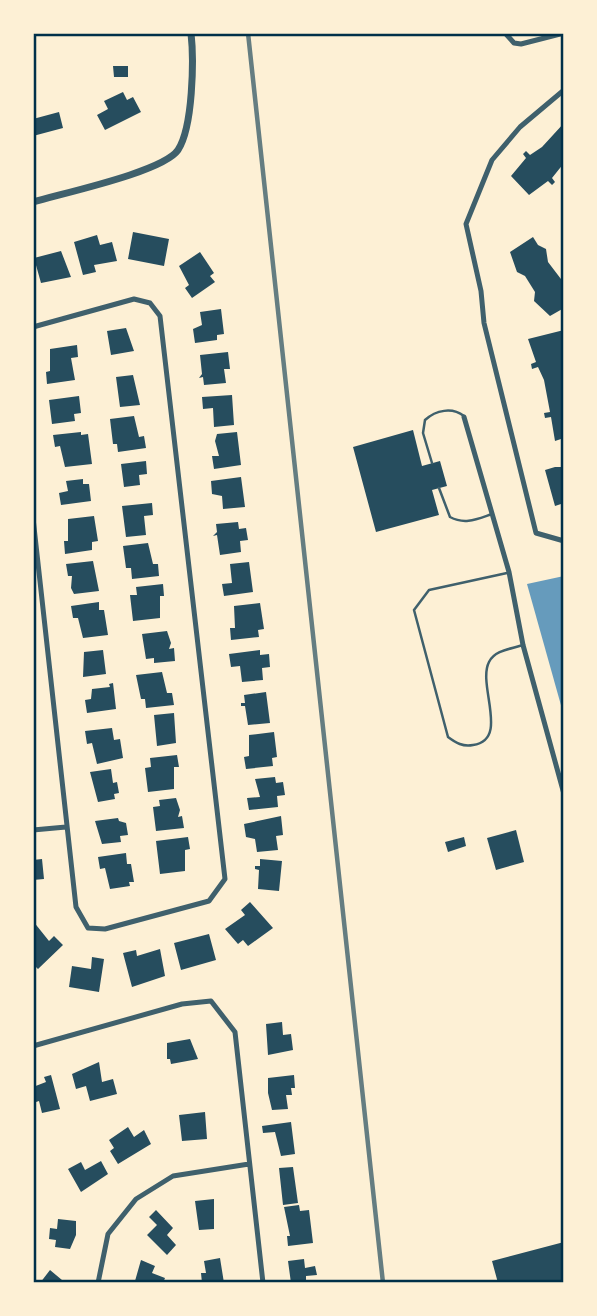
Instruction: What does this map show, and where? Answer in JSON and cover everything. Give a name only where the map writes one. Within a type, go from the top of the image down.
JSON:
[{"type":"street","points":[[33,202],[153,167],[178,150],[188,121],[191,33]]},
{"type":"street","points":[[505,33],[514,43],[521,44],[564,33]]},
{"type":"street","points":[[564,90],[520,127],[492,160],[466,224],[480,282],[484,323],[536,533],[564,541]]},
{"type":"street","points":[[33,327],[134,299],[150,303],[160,316],[225,879],[209,901],[105,929],[88,928],[75,907],[33,518]]},
{"type":"street","points":[[464,417],[509,572],[523,645],[564,794]]},
{"type":"street","points":[[33,831],[66,827]]},
{"type":"street","points":[[33,1046],[182,1004],[211,1001],[234,1032],[263,1283]]},
{"type":"street","points":[[98,1283],[108,1234],[136,1199],[173,1176],[249,1164]]},
{"type":"lane","points":[[432,463],[423,433],[425,420],[435,413],[449,410],[464,417]]},
{"type":"lane","points":[[439,488],[444,508],[450,517],[458,521],[492,514]]},
{"type":"lane","points":[[509,572],[429,590],[414,610],[448,737],[455,743],[467,746],[481,744],[489,736],[493,724],[485,671],[490,659],[498,652],[523,645]]},
{"type":"water","points":[[564,576],[564,716],[527,584]]},
{"type":"building","points":[[113,66],[128,66],[128,77],[114,77]]},
{"type":"building","points":[[123,92],[127,100],[133,97],[141,112],[105,130],[97,115],[108,109],[104,101]]},
{"type":"building","points":[[59,112],[63,128],[33,136],[33,119]]},
{"type":"building","points":[[564,123],[564,163],[552,178],[555,182],[552,185],[548,181],[529,195],[511,176],[526,158],[523,154],[526,151],[530,155],[542,147]]},
{"type":"building","points":[[133,232],[169,239],[164,266],[128,259]]},
{"type":"building","points":[[97,235],[100,245],[112,242],[117,261],[94,265],[96,272],[83,275],[74,242]]},
{"type":"building","points":[[533,237],[538,245],[546,249],[548,262],[564,283],[564,308],[550,316],[534,301],[535,292],[525,276],[517,272],[510,252]]},
{"type":"building","points":[[61,251],[71,277],[41,283],[34,258]]},
{"type":"building","points":[[200,252],[214,273],[210,276],[215,282],[192,298],[185,288],[189,285],[179,266]]},
{"type":"building","points":[[221,309],[224,334],[217,335],[217,340],[195,343],[193,329],[202,325],[200,312]]},
{"type":"building","points":[[126,328],[134,351],[111,355],[107,331]]},
{"type":"building","points":[[564,330],[564,438],[555,441],[551,417],[545,418],[544,413],[550,412],[544,380],[538,367],[532,369],[531,364],[536,362],[528,339]]},
{"type":"building","points":[[77,345],[78,357],[71,358],[75,380],[47,384],[50,349]]},
{"type":"building","points":[[228,352],[230,369],[224,369],[226,383],[204,385],[203,377],[199,378],[202,374],[200,355]]},
{"type":"building","points":[[133,375],[140,405],[120,407],[116,377]]},
{"type":"building","points":[[232,395],[234,425],[214,427],[213,408],[203,409],[202,397]]},
{"type":"building","points":[[79,396],[81,413],[74,414],[75,421],[52,424],[49,400]]},
{"type":"building","points":[[134,416],[139,437],[144,436],[146,448],[118,452],[117,444],[113,444],[110,419]]},
{"type":"building","points":[[413,430],[422,466],[440,461],[447,486],[432,490],[439,515],[376,532],[353,447]]},
{"type":"building","points":[[81,432],[81,435],[88,434],[92,464],[65,467],[60,446],[55,447],[53,435]]},
{"type":"building","points":[[237,432],[241,465],[214,469],[212,456],[219,456],[215,441],[217,434]]},
{"type":"building","points":[[146,461],[147,474],[139,475],[140,485],[124,487],[121,464]]},
{"type":"building","points":[[564,467],[564,503],[555,506],[545,470]]},
{"type":"building","points":[[241,477],[245,507],[223,509],[222,496],[212,494],[211,481]]},
{"type":"building","points":[[83,479],[83,484],[89,484],[91,501],[61,505],[59,493],[68,491],[66,481]]},
{"type":"building","points":[[152,503],[153,515],[144,516],[146,535],[126,537],[122,506]]},
{"type":"building","points":[[94,516],[98,541],[92,542],[92,550],[65,554],[64,541],[68,541],[68,519]]},
{"type":"building","points":[[238,522],[239,529],[246,528],[248,540],[240,541],[241,552],[220,555],[217,535],[213,536],[217,532],[216,524]]},
{"type":"building","points":[[148,543],[153,564],[158,564],[159,576],[132,579],[131,568],[126,568],[123,546]]},
{"type":"building","points":[[93,561],[99,591],[74,594],[71,588],[72,576],[68,576],[66,564]]},
{"type":"building","points":[[249,562],[253,592],[224,596],[222,584],[232,583],[230,564]]},
{"type":"building","points":[[163,584],[160,618],[133,621],[130,595],[137,595],[136,587]]},
{"type":"building","points":[[99,602],[99,610],[104,610],[108,635],[83,638],[78,618],[73,618],[71,606]]},
{"type":"building","points":[[260,603],[264,629],[258,630],[259,637],[231,640],[230,628],[235,628],[234,606]]},
{"type":"building","points":[[167,631],[171,643],[169,649],[174,648],[175,661],[154,663],[154,658],[146,659],[142,634]]},
{"type":"building","points":[[103,650],[106,674],[83,677],[84,652]]},
{"type":"building","points":[[260,650],[260,655],[269,654],[270,667],[262,668],[263,680],[242,682],[240,666],[231,667],[229,654]]},
{"type":"building","points":[[162,672],[167,693],[172,693],[174,705],[146,708],[145,699],[141,699],[136,675]]},
{"type":"building","points":[[113,683],[116,709],[87,713],[85,700],[91,699],[92,689],[110,687],[109,684]]},
{"type":"building","points":[[266,692],[270,723],[248,725],[245,706],[241,706],[241,703],[245,703],[244,695]]},
{"type":"building","points":[[174,713],[176,743],[157,746],[154,715]]},
{"type":"building","points":[[112,728],[114,740],[120,739],[123,758],[97,764],[92,743],[87,744],[85,731]]},
{"type":"building","points":[[274,732],[277,757],[272,758],[273,766],[246,769],[244,757],[249,756],[249,735]]},
{"type":"building","points":[[177,755],[179,767],[174,767],[174,789],[148,792],[145,768],[151,767],[150,758]]},
{"type":"building","points":[[111,769],[113,783],[117,782],[119,793],[114,794],[115,799],[98,802],[90,772]]},
{"type":"building","points":[[275,777],[276,783],[283,782],[285,795],[277,796],[278,807],[249,810],[247,798],[260,797],[255,779]]},
{"type":"building","points":[[176,798],[180,810],[178,817],[182,816],[184,828],[156,831],[153,807],[160,806],[159,800]]},
{"type":"building","points":[[281,816],[283,835],[276,836],[278,850],[257,852],[255,839],[246,837],[244,824]]},
{"type":"building","points":[[118,818],[126,823],[128,835],[120,836],[121,842],[102,844],[95,821]]},
{"type":"building","points":[[516,830],[524,862],[496,870],[487,838]]},
{"type":"building","points":[[188,837],[190,849],[185,850],[185,871],[160,874],[156,841]]},
{"type":"building","points":[[464,837],[466,846],[448,852],[445,842]]},
{"type":"building","points":[[126,853],[134,882],[129,882],[130,886],[110,889],[105,868],[100,869],[98,857]]},
{"type":"building","points":[[42,859],[44,879],[33,880],[33,860]]},
{"type":"building","points":[[260,859],[282,861],[279,891],[258,889],[259,870],[255,869],[255,866],[260,866]]},
{"type":"building","points":[[250,902],[273,928],[248,946],[243,940],[238,944],[225,929],[245,915],[241,910]]},
{"type":"building","points":[[33,921],[49,941],[54,936],[63,945],[38,969],[33,964]]},
{"type":"building","points":[[209,934],[216,960],[181,970],[174,943]]},
{"type":"building","points":[[160,949],[165,976],[132,987],[123,953],[136,950],[137,956]]},
{"type":"building","points":[[92,957],[104,959],[99,992],[69,987],[72,966],[91,969]]},
{"type":"building","points":[[282,1022],[283,1035],[291,1034],[293,1050],[268,1055],[266,1024]]},
{"type":"building","points":[[190,1039],[198,1059],[171,1064],[170,1059],[167,1059],[167,1043]]},
{"type":"building","points":[[99,1062],[102,1082],[113,1079],[117,1094],[90,1101],[86,1086],[76,1089],[72,1074]]},
{"type":"building","points":[[51,1075],[60,1109],[42,1113],[39,1101],[33,1103],[33,1087],[46,1082],[44,1077]]},
{"type":"building","points":[[294,1075],[295,1088],[291,1088],[292,1095],[286,1095],[288,1109],[272,1110],[268,1078]]},
{"type":"building","points":[[205,1112],[207,1139],[182,1141],[179,1115]]},
{"type":"building","points":[[291,1122],[295,1154],[281,1156],[275,1132],[263,1133],[262,1126]]},
{"type":"building","points":[[128,1127],[134,1137],[144,1130],[151,1144],[118,1164],[110,1151],[114,1148],[109,1140]]},
{"type":"building","points":[[101,1161],[108,1174],[81,1192],[68,1169],[81,1162],[85,1170]]},
{"type":"building","points":[[293,1167],[298,1203],[283,1205],[279,1168]]},
{"type":"building","points":[[214,1199],[214,1229],[199,1230],[195,1201]]},
{"type":"building","points":[[299,1205],[300,1211],[309,1210],[313,1243],[288,1246],[287,1236],[290,1236],[284,1207]]},
{"type":"building","points":[[156,1210],[173,1228],[167,1235],[176,1245],[167,1255],[147,1235],[157,1225],[149,1217]]},
{"type":"building","points":[[58,1219],[76,1221],[76,1235],[70,1249],[55,1247],[56,1240],[49,1239],[50,1228],[57,1229]]},
{"type":"building","points":[[564,1242],[564,1283],[498,1283],[492,1261]]},
{"type":"building","points":[[220,1258],[224,1283],[202,1283],[201,1273],[206,1273],[204,1261]]},
{"type":"building","points":[[304,1259],[305,1268],[315,1266],[317,1275],[306,1276],[306,1283],[291,1283],[288,1261]]},
{"type":"building","points":[[141,1260],[155,1266],[152,1273],[165,1278],[163,1283],[135,1281]]},
{"type":"building","points":[[50,1270],[62,1280],[60,1283],[40,1283]]},
{"type":"railway","points":[[248,33],[383,1283]]}]
